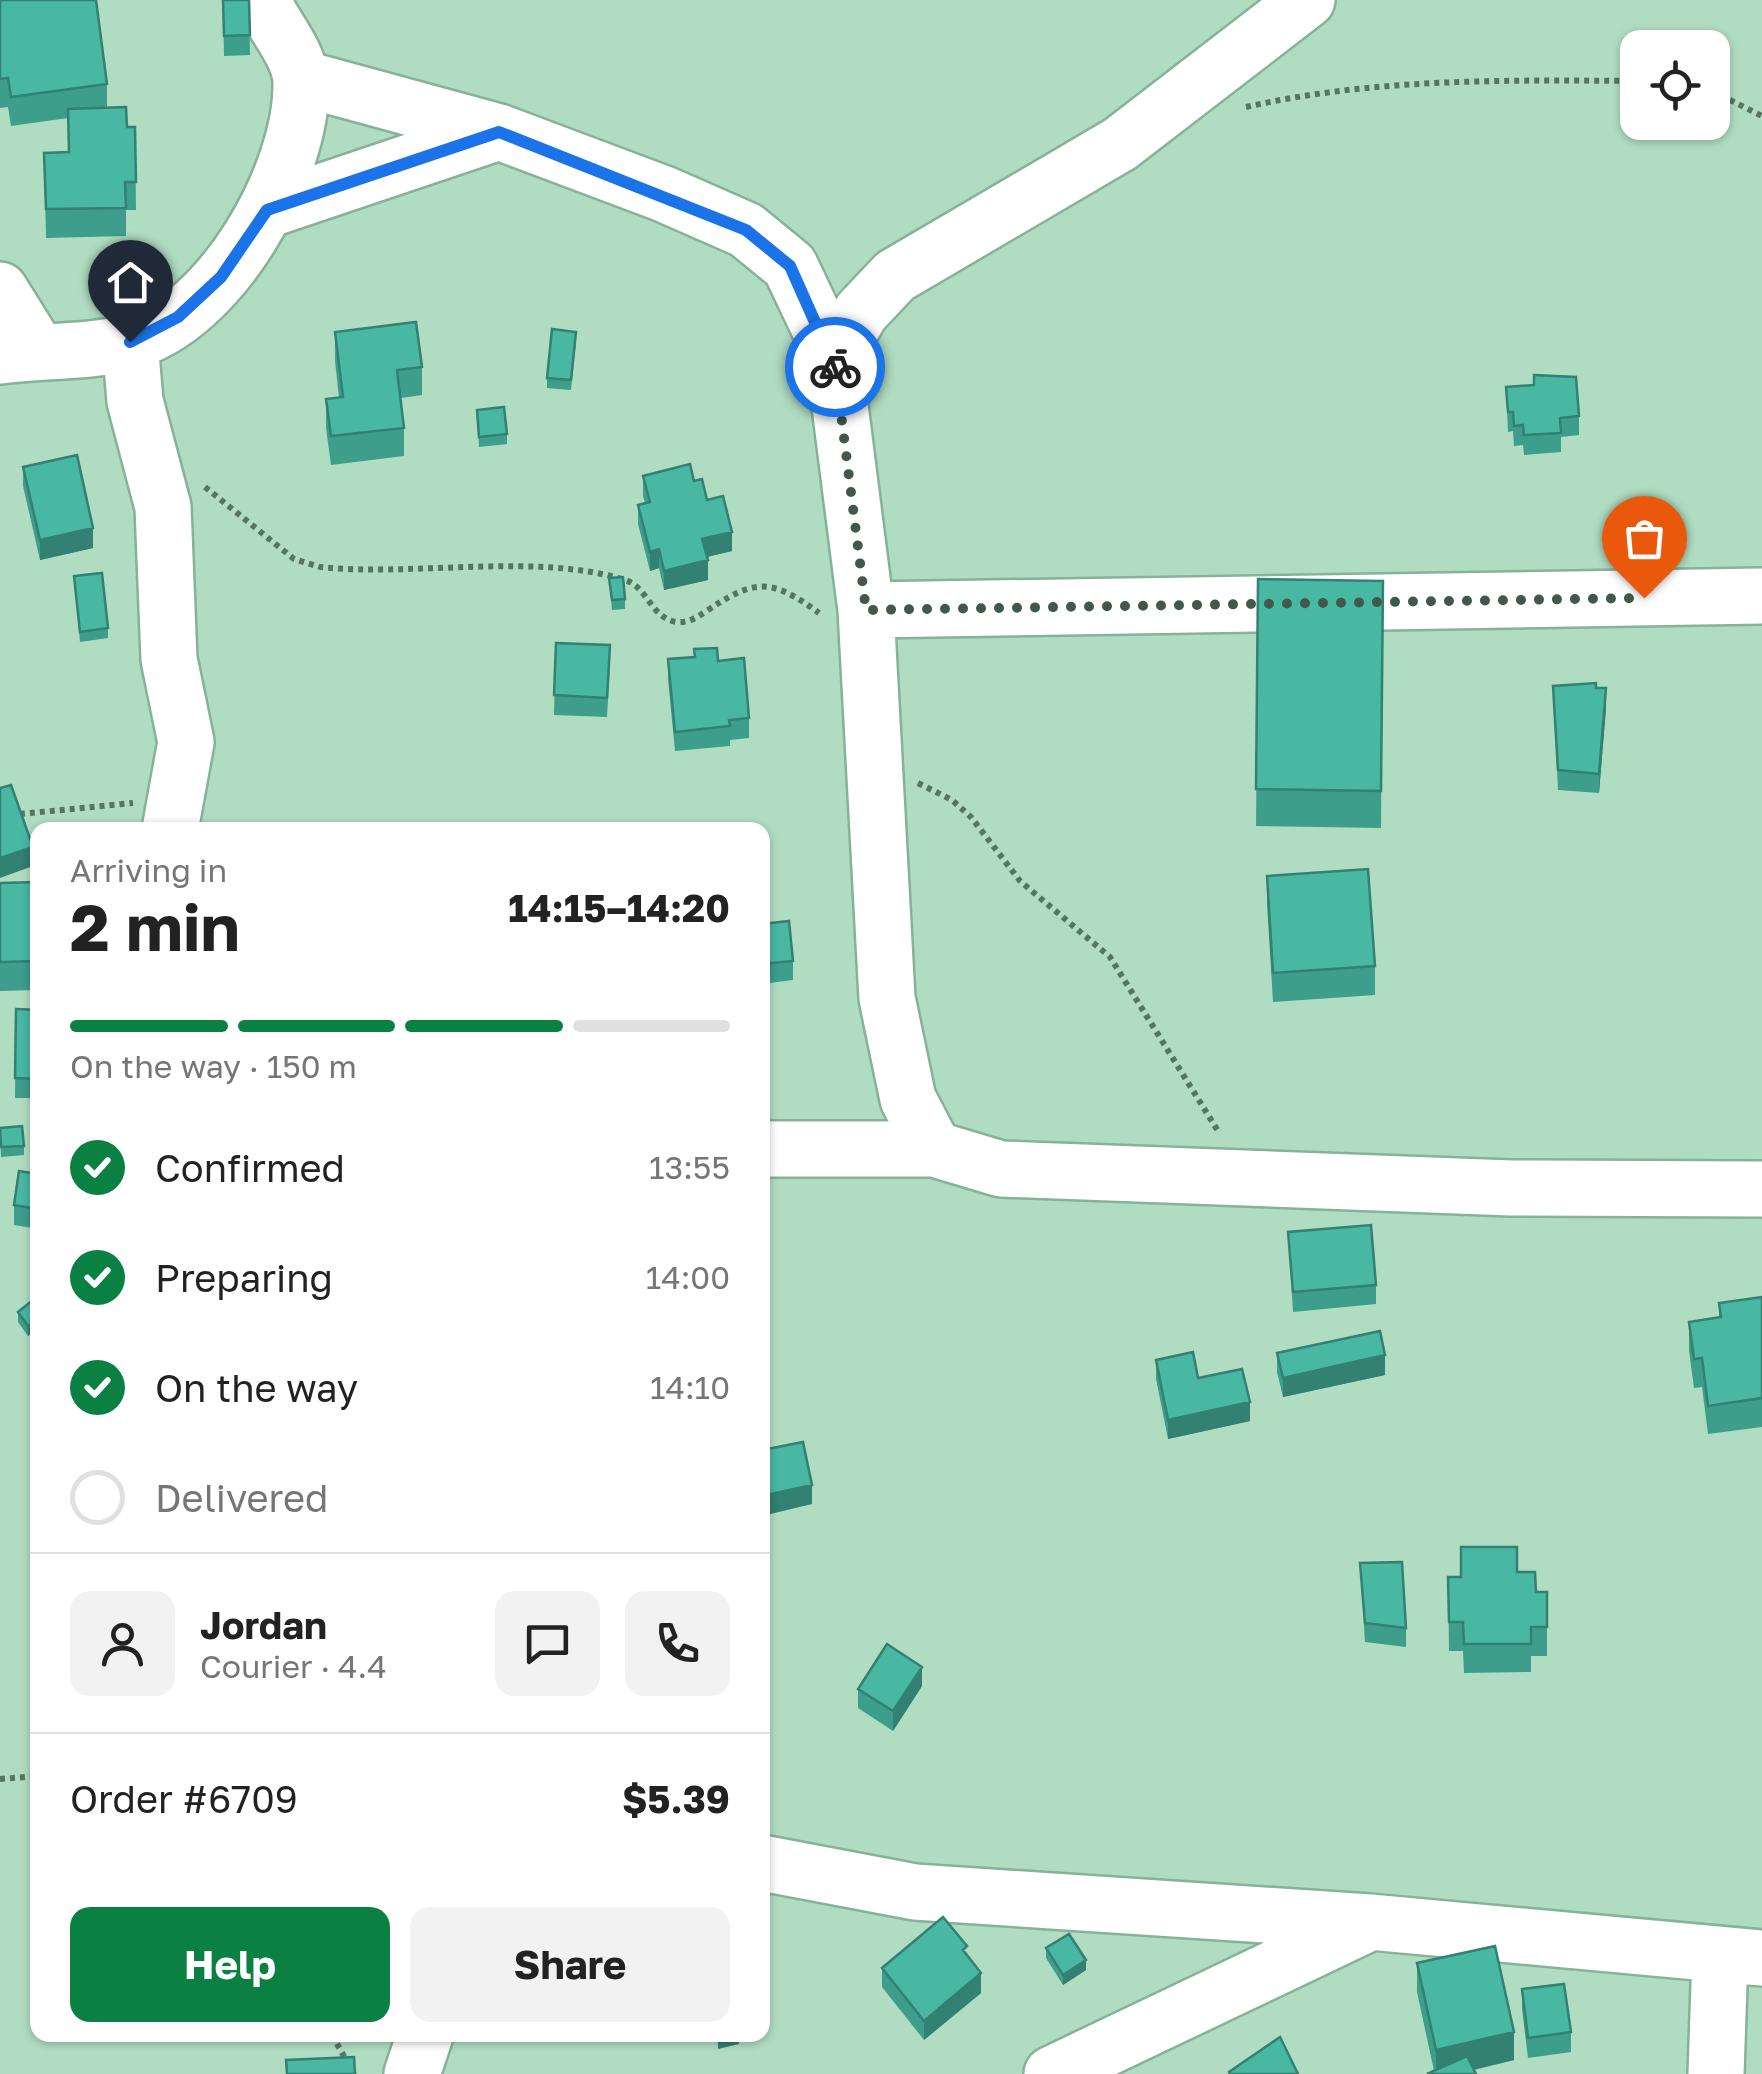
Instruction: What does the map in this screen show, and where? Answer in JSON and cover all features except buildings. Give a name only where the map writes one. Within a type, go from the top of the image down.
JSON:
[{"type":"street","points":[[0,290],[19,353],[130,342],[178,317],[221,277],[267,210],[298,132],[301,78],[262,0]]},
{"type":"street","points":[[834,359],[862,312],[895,276],[1120,144],[1307,0]]},
{"type":"street","points":[[301,78],[499,132],[746,230],[790,266],[834,359],[867,630],[887,998],[908,1099],[934,1149]]},
{"type":"street","points":[[267,210],[499,132]]},
{"type":"street","points":[[130,342],[135,401],[163,506],[170,659],[186,742],[174,814]]},
{"type":"street","points":[[867,630],[1762,596]]},
{"type":"street","points":[[770,1149],[934,1149],[1001,1169],[1247,1180],[1762,1189]]},
{"type":"street","points":[[770,1865],[916,1892],[1370,1922],[1741,1956],[1716,2074]]},
{"type":"street","points":[[1052,2074],[1370,1922]]},
{"type":"street","points":[[412,2074],[423,2042]]},
{"type":"path","points":[[1234,110],[1360,88],[1472,80],[1620,80]]},
{"type":"path","points":[[1730,99],[1762,116]]},
{"type":"path","points":[[150,451],[232,504],[294,559],[320,567],[561,570],[626,580],[659,616],[678,622],[692,620],[755,583],[773,586],[812,608],[867,630]]},
{"type":"path","points":[[877,765],[952,800],[988,836],[1020,881],[1110,957],[1247,1180]]},
{"type":"path","points":[[0,816],[174,814]]},
{"type":"path","points":[[0,1778],[30,1776]]},
{"type":"path","points":[[336,2042],[354,2074]]},
{"type":"way so far","points":[[835,367],[866,610],[1644,598]]},
{"type":"route","points":[[130,342],[178,317],[221,277],[267,210],[499,132],[664,194],[746,230],[790,266],[835,367]]}]
